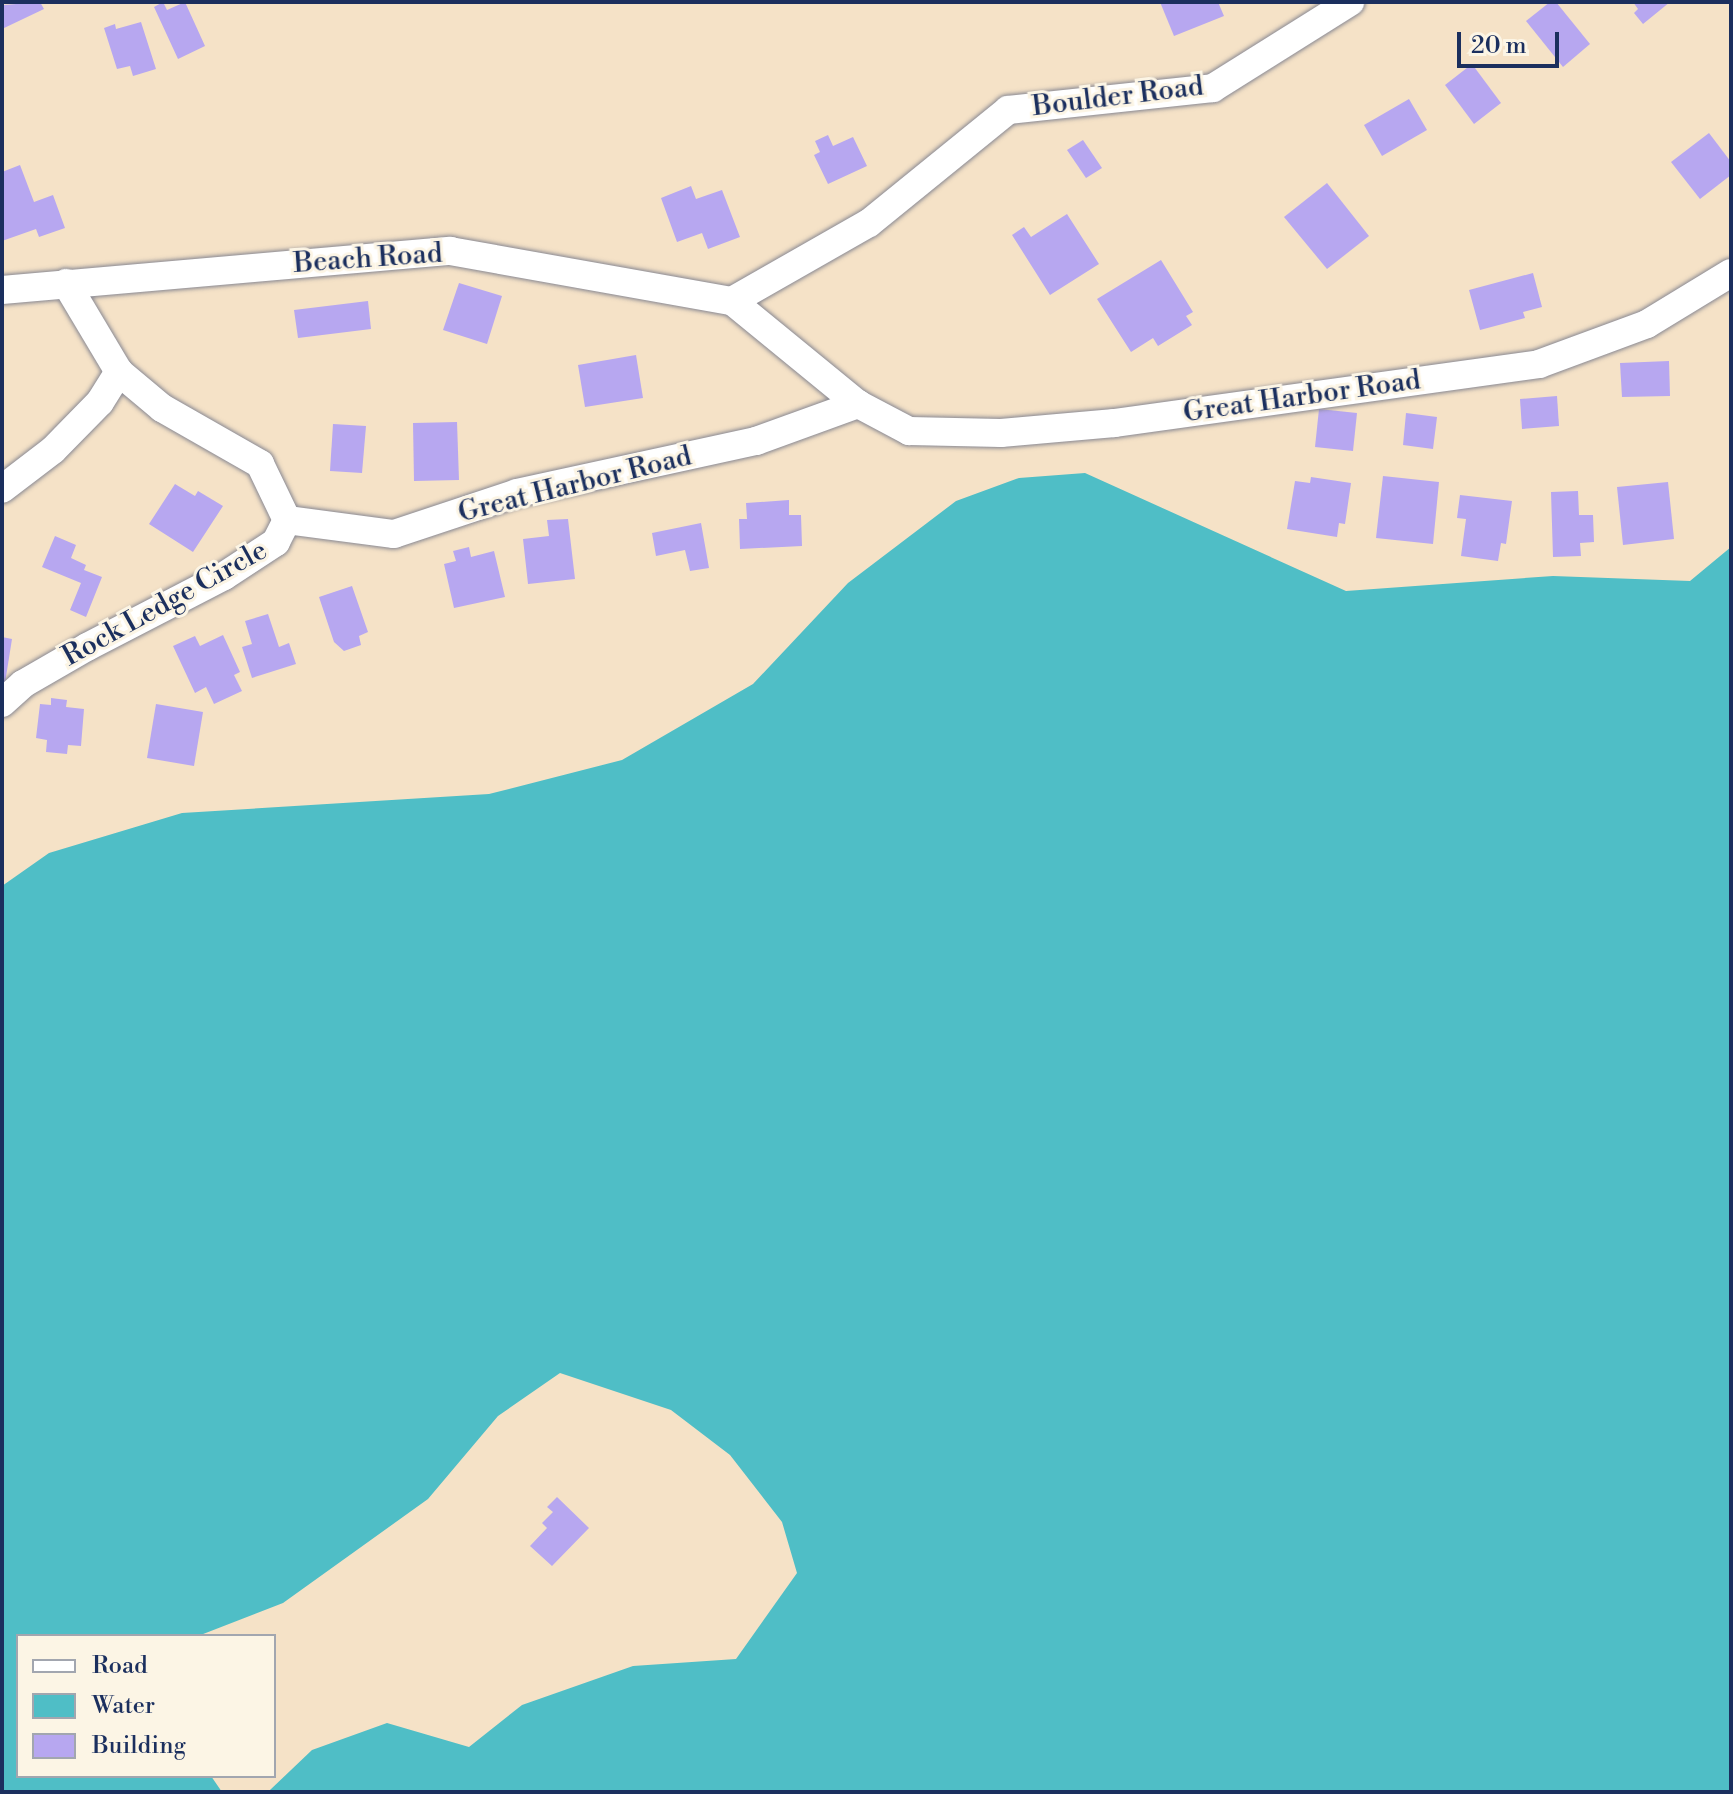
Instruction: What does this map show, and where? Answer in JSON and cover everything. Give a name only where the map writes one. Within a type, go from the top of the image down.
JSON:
[{"type":"street","name":"Boulder Road","points":[[732,301],[869,223],[1008,110],[1213,88],[1350,2]]},
{"type":"street","name":"Beach Road","points":[[2,290],[450,251],[732,301]]},
{"type":"street","name":"Great Harbor Road","points":[[732,301],[858,404],[909,431],[1001,433],[1115,423],[1539,364],[1647,324],[1731,273]]},
{"type":"street","name":"Rock Ledge Circle","points":[[2,703],[23,684],[87,647],[224,576],[276,542],[287,520],[260,464],[162,408],[119,372],[66,283]]},
{"type":"street","points":[[2,489],[53,450],[100,402],[119,372]]},
{"type":"street","name":"Great Harbor Road","points":[[287,520],[394,534],[517,493],[756,441],[858,404]]},
{"type":"water","points":[[1085,473],[1346,591],[1553,576],[1690,581],[1731,547],[1731,1792],[241,1792],[270,1790],[312,1750],[387,1723],[469,1747],[522,1705],[633,1666],[736,1659],[797,1573],[782,1522],[730,1455],[671,1410],[560,1373],[498,1416],[428,1499],[283,1603],[203,1634],[16,1634],[16,1778],[212,1778],[222,1792],[2,1792],[2,886],[49,853],[182,813],[489,794],[622,760],[753,684],[848,583],[956,501],[1019,478]]},
{"type":"building","points":[[3,2],[4,5],[40,2],[44,9],[2,29]]},
{"type":"building","points":[[163,2],[167,10],[185,2],[205,46],[178,59],[154,7]]},
{"type":"building","points":[[1160,2],[1218,2],[1224,16],[1174,36]]},
{"type":"building","points":[[1550,2],[1556,2],[1590,44],[1563,67],[1526,21]]},
{"type":"building","points":[[1633,2],[1670,2],[1643,24],[1634,13],[1638,9]]},
{"type":"building","points":[[141,22],[156,69],[133,76],[130,66],[117,69],[104,28],[115,24],[116,29]]},
{"type":"building","points":[[1472,64],[1501,103],[1474,124],[1445,85]]},
{"type":"building","points":[[1409,99],[1427,130],[1382,156],[1364,125]]},
{"type":"building","points":[[1709,133],[1731,162],[1731,175],[1700,199],[1671,162]]},
{"type":"building","points":[[828,135],[833,146],[853,137],[867,166],[828,184],[814,155],[820,152],[815,141]]},
{"type":"building","points":[[1083,140],[1102,168],[1086,178],[1067,150]]},
{"type":"building","points":[[20,165],[34,202],[53,195],[65,228],[39,237],[36,229],[2,241],[2,172]]},
{"type":"building","points":[[1327,183],[1369,236],[1327,269],[1284,217]]},
{"type":"building","points":[[691,186],[696,199],[722,190],[740,237],[708,249],[702,233],[677,242],[661,198]]},
{"type":"building","points":[[1067,214],[1099,264],[1050,295],[1012,235],[1024,227],[1031,237]]},
{"type":"building","points":[[1161,260],[1193,312],[1186,316],[1192,325],[1158,346],[1153,338],[1131,352],[1097,299]]},
{"type":"building","points":[[1533,273],[1542,307],[1523,312],[1525,318],[1480,330],[1469,290]]},
{"type":"building","points":[[459,283],[502,296],[487,344],[443,330]]},
{"type":"building","points":[[368,301],[371,329],[298,338],[294,310]]},
{"type":"building","points":[[636,355],[643,398],[585,407],[578,365]]},
{"type":"building","points":[[1669,361],[1670,396],[1622,397],[1620,363]]},
{"type":"building","points":[[1557,396],[1559,426],[1522,429],[1520,399]]},
{"type":"building","points":[[1319,409],[1357,413],[1353,451],[1315,447]]},
{"type":"building","points":[[1406,413],[1437,417],[1433,449],[1403,445]]},
{"type":"building","points":[[457,422],[459,480],[414,481],[413,423]]},
{"type":"building","points":[[333,424],[366,426],[362,473],[330,471]]},
{"type":"building","points":[[1383,476],[1439,482],[1433,544],[1376,538]]},
{"type":"building","points":[[1311,477],[1351,483],[1345,524],[1339,523],[1337,537],[1287,529],[1295,481],[1310,483]]},
{"type":"building","points":[[1668,482],[1674,539],[1623,545],[1617,487]]},
{"type":"building","points":[[175,484],[195,496],[198,491],[223,506],[193,552],[149,524]]},
{"type":"building","points":[[1578,491],[1579,515],[1593,515],[1594,542],[1580,543],[1581,556],[1553,557],[1551,492]]},
{"type":"building","points":[[1460,495],[1512,501],[1506,544],[1501,543],[1498,561],[1461,556],[1466,519],[1457,518]]},
{"type":"building","points":[[789,500],[789,515],[801,515],[802,546],[740,549],[739,519],[747,519],[746,503]]},
{"type":"building","points":[[568,519],[575,579],[528,584],[523,539],[549,536],[547,520]]},
{"type":"building","points":[[701,523],[709,568],[690,571],[685,550],[656,556],[652,533]]},
{"type":"building","points":[[55,536],[76,545],[71,558],[86,565],[84,570],[102,577],[86,617],[70,610],[81,583],[42,567]]},
{"type":"building","points":[[469,547],[471,557],[494,551],[505,597],[454,608],[444,564],[456,561],[453,551]]},
{"type":"building","points":[[352,586],[368,632],[359,636],[361,645],[344,651],[334,642],[319,597]]},
{"type":"building","points":[[268,614],[279,647],[289,643],[296,664],[252,678],[242,647],[252,644],[245,621]]},
{"type":"building","points":[[223,635],[240,672],[234,675],[242,691],[214,704],[206,687],[195,693],[173,646],[195,636],[200,646]]},
{"type":"building","points":[[2,637],[12,639],[5,683],[2,683]]},
{"type":"building","points":[[51,698],[67,700],[66,707],[84,709],[81,746],[68,745],[67,754],[46,752],[47,740],[36,738],[40,704],[51,705]]},
{"type":"building","points":[[156,704],[203,712],[194,766],[147,758]]},
{"type":"building","points":[[557,1497],[589,1528],[552,1566],[530,1546],[547,1528],[542,1523],[553,1512],[547,1507]]}]
